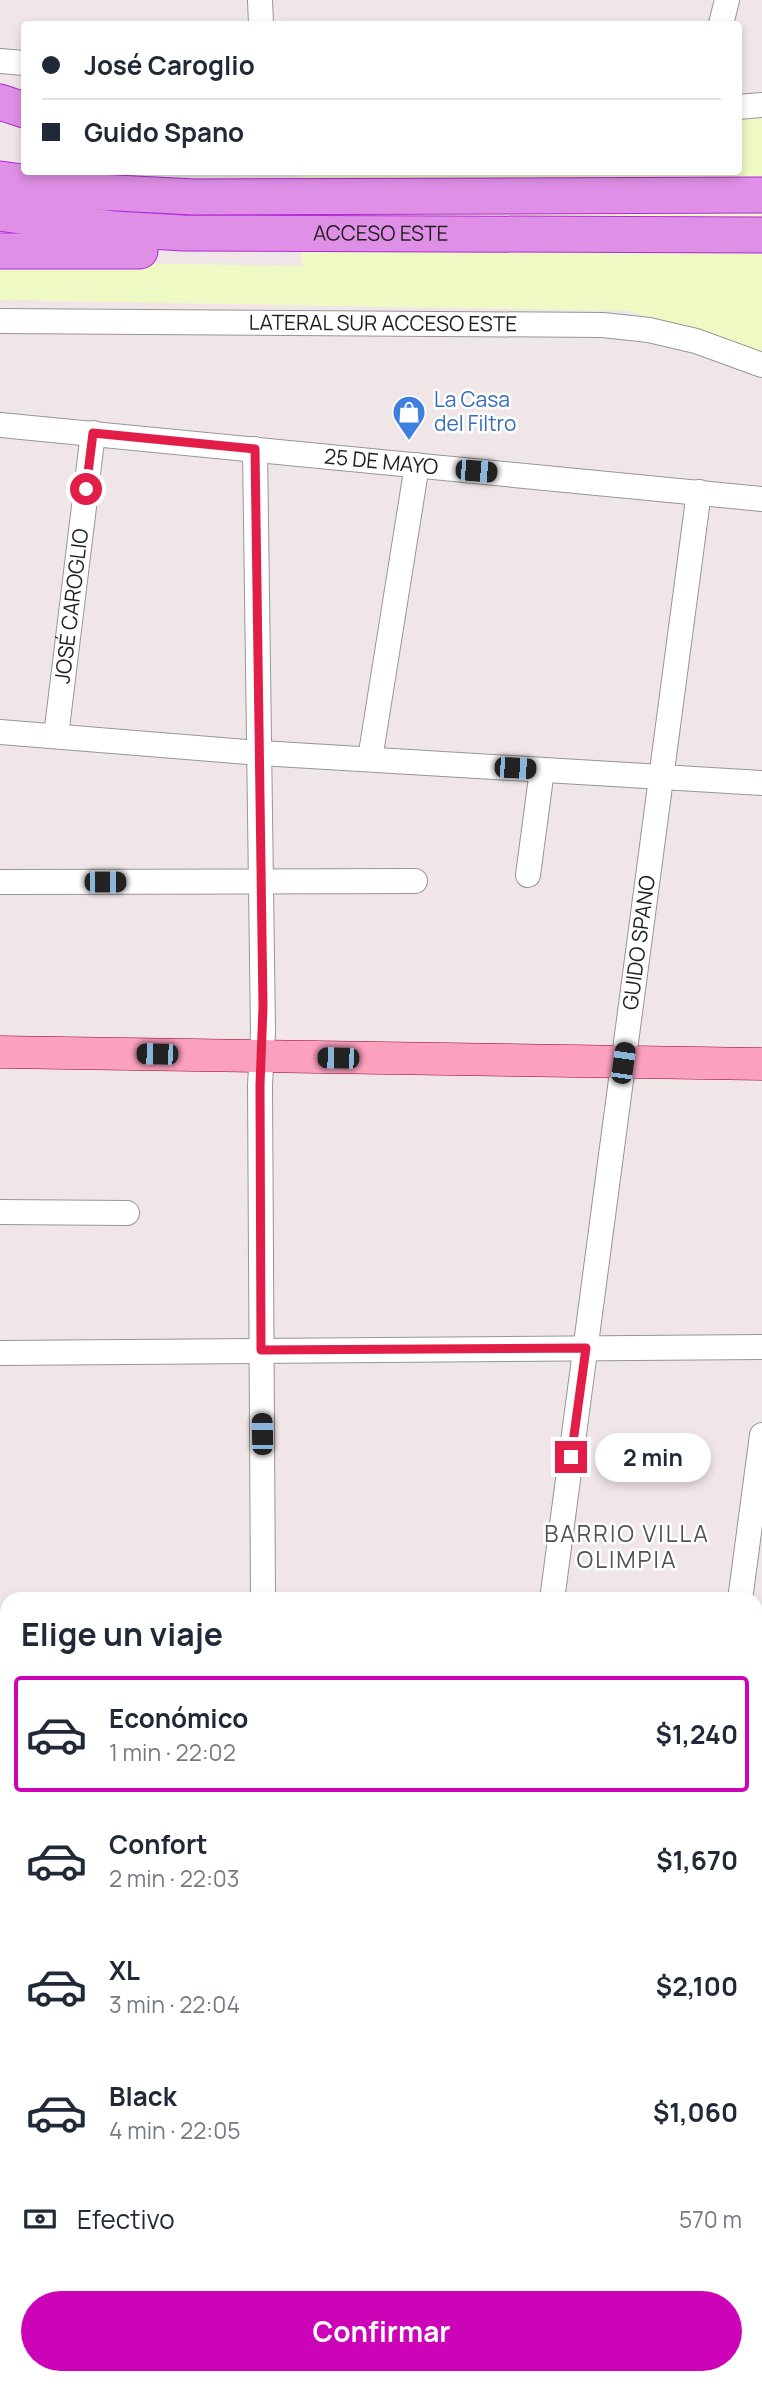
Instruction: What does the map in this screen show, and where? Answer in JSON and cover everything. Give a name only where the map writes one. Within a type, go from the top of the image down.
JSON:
[{"type":"highway","points":[[0,102],[21,109]]},
{"type":"highway","points":[[332,175],[713,194]]},
{"type":"highway","name":"ACCESO ESTE","points":[[0,179],[97,192],[194,197],[762,195]]},
{"type":"highway","name":"ACCESO ESTE","points":[[0,213],[114,229],[184,233],[762,235]]},
{"type":"highway","points":[[0,251],[176,251],[371,234]]},
{"type":"main road","points":[[0,1052],[762,1064]]},
{"type":"street","points":[[260,0],[261,21]]},
{"type":"street","points":[[722,21],[727,0]]},
{"type":"street","points":[[0,61],[21,63]]},
{"type":"street","points":[[742,107],[762,105]]},
{"type":"street","name":"LATERAL SUR ACCESO ESTE","points":[[0,321],[603,325],[649,330],[695,341],[762,365]]},
{"type":"street","name":"25 DE MAYO","points":[[0,425],[762,499]]},
{"type":"street","name":"JOSÉ CAROGLIO","points":[[56,736],[93,433]]},
{"type":"street","points":[[255,449],[262,881],[260,1085],[263,1592]]},
{"type":"street","points":[[370,760],[417,465]]},
{"type":"street","name":"GUIDO SPANO","points":[[553,1592],[699,492]]},
{"type":"street","points":[[0,732],[260,753],[762,783]]},
{"type":"street","points":[[528,875],[542,770]]},
{"type":"street","points":[[0,882],[415,881]]},
{"type":"street","points":[[0,1212],[127,1213]]},
{"type":"street","points":[[0,1353],[762,1347]]},
{"type":"street","points":[[741,1592],[762,1435]]},
{"type":"green space","points":[[762,118],[762,358],[630,311],[0,300],[0,261],[302,266],[301,175],[742,175],[742,120]]},
{"type":"place","name":"La Casa del Filtro","points":[[409,442]]},
{"type":"district","name":"BARRIO VILLA OLIMPIA","points":[[627,1547]]},
{"type":"route","points":[[86,489],[93,433],[255,449],[263,1007],[260,1085],[261,1350],[586,1348],[571,1457]]}]
